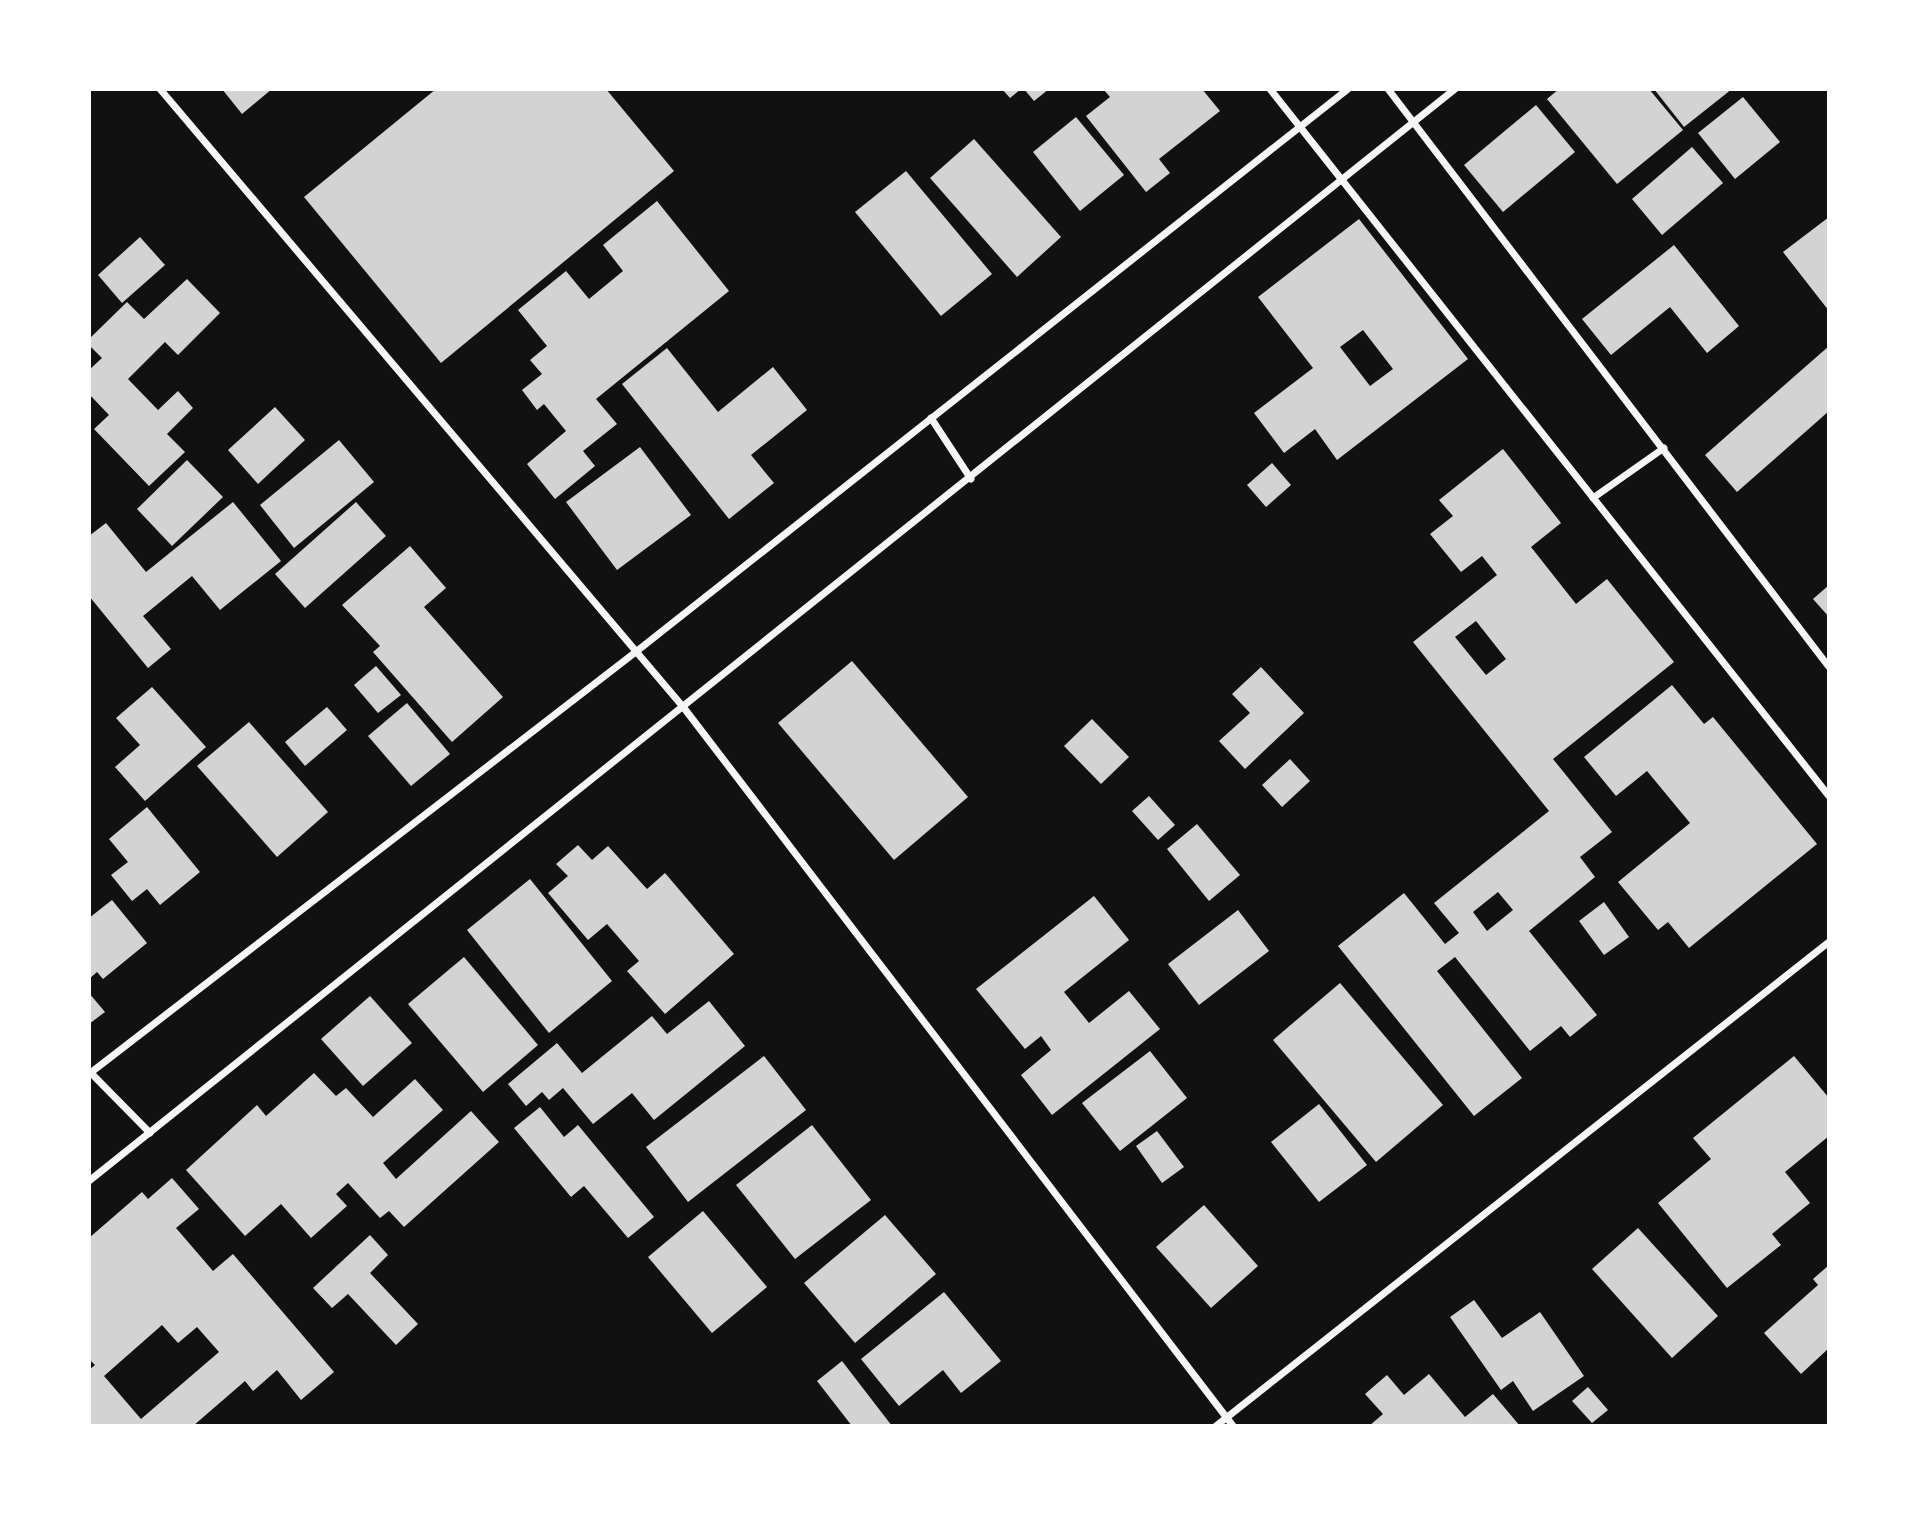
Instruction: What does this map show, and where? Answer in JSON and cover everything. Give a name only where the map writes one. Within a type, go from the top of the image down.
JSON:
[{"type":"street","points":[[160,89],[684,708],[1233,1426]]},
{"type":"street","points":[[1270,89],[1829,796]]},
{"type":"street","points":[[149,1133],[90,1074],[637,650],[1348,89]]},
{"type":"street","points":[[1388,89],[1415,120],[1829,667]]},
{"type":"street","points":[[89,1181],[971,479],[1455,89]]},
{"type":"street","points":[[931,418],[971,479]]},
{"type":"street","points":[[1593,498],[1664,448]]},
{"type":"street","points":[[1216,1426],[1829,942]]},
{"type":"building","points":[[222,89],[272,89],[242,114]]},
{"type":"building","points":[[436,89],[606,89],[674,171],[441,363],[304,197]]},
{"type":"building","points":[[1002,89],[1021,89],[1010,98]]},
{"type":"building","points":[[1024,89],[1049,89],[1034,101]]},
{"type":"building","points":[[1103,89],[1202,89],[1220,111],[1159,159],[1170,173],[1146,192],[1086,116],[1110,97]]},
{"type":"building","points":[[1559,89],[1649,89],[1683,130],[1617,184],[1547,99]]},
{"type":"building","points":[[1654,89],[1732,89],[1684,127]]},
{"type":"building","points":[[1743,97],[1780,142],[1735,179],[1698,133]]},
{"type":"building","points":[[1536,105],[1575,152],[1503,212],[1464,165]]},
{"type":"building","points":[[1076,117],[1124,175],[1080,211],[1033,152]]},
{"type":"building","points":[[974,139],[1061,237],[1017,277],[930,178]]},
{"type":"building","points":[[1692,147],[1723,183],[1662,235],[1632,199]]},
{"type":"building","points":[[906,171],[992,274],[941,316],[855,212]]},
{"type":"building","points":[[657,201],[729,291],[596,399],[617,424],[583,451],[595,466],[555,499],[527,464],[566,431],[544,404],[537,410],[522,390],[542,374],[530,360],[547,346],[518,310],[566,271],[589,299],[623,271],[603,245]]},
{"type":"building","points":[[1829,217],[1829,311],[1783,252]]},
{"type":"building","points":[[1359,219],[1468,359],[1337,460],[1315,429],[1284,453],[1254,413],[1313,368],[1258,297]],"holes":[[[1363,330],[1393,369],[1370,386],[1340,347]]]},
{"type":"building","points":[[140,237],[165,265],[122,303],[98,275]]},
{"type":"building","points":[[1674,245],[1739,326],[1707,353],[1670,307],[1611,355],[1582,319]]},
{"type":"building","points":[[187,279],[220,313],[178,355],[165,342],[128,379],[158,410],[178,391],[193,408],[167,434],[185,452],[149,486],[94,429],[109,415],[89,394],[89,370],[102,358],[89,345],[89,339],[127,302],[144,319]]},
{"type":"building","points":[[1829,346],[1829,411],[1737,492],[1705,455]]},
{"type":"building","points":[[667,348],[718,412],[773,367],[807,410],[751,455],[774,483],[729,519],[622,384]]},
{"type":"building","points":[[275,407],[305,440],[258,484],[228,450]]},
{"type":"building","points":[[339,440],[374,482],[294,548],[260,505]]},
{"type":"building","points":[[640,447],[691,515],[617,570],[566,502]]},
{"type":"building","points":[[1503,449],[1561,523],[1531,547],[1576,604],[1607,579],[1674,662],[1553,759],[1612,832],[1580,857],[1595,877],[1529,931],[1597,1015],[1570,1037],[1561,1026],[1530,1051],[1455,957],[1437,971],[1522,1078],[1474,1116],[1338,946],[1404,893],[1445,944],[1459,933],[1434,903],[1549,811],[1413,642],[1497,575],[1482,556],[1461,572],[1430,534],[1453,516],[1439,500]],"holes":[[[1476,621],[1506,659],[1486,675],[1455,637]],[[1498,892],[1513,910],[1487,931],[1473,912]]]},
{"type":"building","points":[[187,460],[223,497],[172,546],[137,509]]},
{"type":"building","points":[[1272,463],[1291,485],[1266,507],[1247,485]]},
{"type":"building","points":[[233,502],[281,561],[220,610],[192,576],[143,616],[171,649],[148,668],[89,596],[89,536],[106,523],[146,572]]},
{"type":"building","points":[[356,502],[386,536],[305,608],[275,574]]},
{"type":"building","points":[[410,546],[446,588],[424,607],[503,697],[452,742],[373,652],[380,646],[342,605]]},
{"type":"building","points":[[1829,585],[1829,617],[1813,599]]},
{"type":"building","points":[[852,661],[968,797],[894,860],[778,723]]},
{"type":"building","points":[[376,666],[401,695],[378,713],[354,685]]},
{"type":"building","points":[[1261,667],[1304,713],[1245,769],[1219,741],[1250,713],[1232,694]]},
{"type":"building","points":[[1672,685],[1704,724],[1713,717],[1817,844],[1689,948],[1668,922],[1658,930],[1618,882],[1690,823],[1647,771],[1616,796],[1584,757]]},
{"type":"building","points":[[152,687],[206,747],[145,801],[115,767],[140,745],[116,718]]},
{"type":"building","points":[[407,703],[450,754],[411,786],[368,736]]},
{"type":"building","points":[[327,707],[347,730],[305,766],[285,742]]},
{"type":"building","points":[[1092,719],[1129,757],[1101,784],[1064,746]]},
{"type":"building","points":[[249,722],[328,812],[277,857],[197,766]]},
{"type":"building","points":[[1290,759],[1310,781],[1282,807],[1262,785]]},
{"type":"building","points":[[1149,796],[1175,825],[1158,840],[1132,811]]},
{"type":"building","points":[[147,807],[200,872],[160,905],[147,889],[132,901],[111,875],[128,862],[109,839]]},
{"type":"building","points":[[1197,824],[1240,875],[1209,901],[1167,849]]},
{"type":"building","points":[[578,845],[592,860],[608,846],[647,889],[665,873],[734,954],[665,1014],[627,971],[639,961],[607,924],[588,940],[548,893],[568,876],[556,864]]},
{"type":"building","points":[[530,879],[612,981],[549,1033],[467,930]]},
{"type":"building","points":[[1094,896],[1129,940],[1064,992],[1089,1023],[1129,991],[1160,1029],[1052,1115],[1021,1075],[1051,1050],[1041,1036],[1025,1049],[976,989]]},
{"type":"building","points":[[112,900],[147,943],[103,979],[97,972],[89,979],[89,918]]},
{"type":"building","points":[[1604,902],[1629,937],[1604,955],[1579,921]]},
{"type":"building","points":[[1238,910],[1269,951],[1199,1005],[1168,964]]},
{"type":"building","points":[[464,957],[538,1045],[483,1092],[408,1004]]},
{"type":"building","points":[[1340,983],[1443,1105],[1376,1162],[1273,1040]]},
{"type":"building","points":[[89,993],[105,1012],[89,1024]]},
{"type":"building","points":[[370,996],[412,1043],[363,1086],[321,1039]]},
{"type":"building","points":[[709,1001],[745,1046],[654,1120],[632,1093],[593,1124],[563,1088],[549,1100],[542,1092],[526,1106],[508,1084],[557,1043],[582,1073],[652,1016],[667,1034]]},
{"type":"building","points":[[1150,1051],[1187,1098],[1120,1151],[1082,1103]]},
{"type":"building","points":[[764,1056],[806,1110],[688,1202],[646,1147]]},
{"type":"building","points":[[1794,1056],[1829,1098],[1829,1136],[1785,1172],[1810,1203],[1772,1234],[1781,1245],[1727,1288],[1658,1203],[1711,1159],[1693,1138]]},
{"type":"building","points":[[314,1073],[336,1096],[346,1088],[373,1117],[415,1079],[443,1110],[383,1163],[396,1179],[471,1111],[499,1142],[404,1227],[389,1211],[380,1218],[348,1183],[336,1194],[347,1206],[311,1238],[281,1204],[245,1236],[186,1170],[257,1105],[266,1116]]},
{"type":"building","points":[[1319,1104],[1367,1165],[1319,1202],[1271,1142]]},
{"type":"building","points":[[540,1107],[564,1137],[578,1125],[654,1217],[628,1238],[584,1186],[571,1197],[514,1128]]},
{"type":"building","points":[[812,1125],[871,1200],[795,1259],[736,1185]]},
{"type":"building","points":[[1157,1131],[1184,1167],[1162,1183],[1136,1146]]},
{"type":"building","points":[[172,1178],[199,1209],[176,1228],[213,1271],[233,1254],[334,1372],[301,1400],[277,1370],[253,1391],[245,1381],[193,1426],[89,1426],[89,1370],[95,1365],[89,1359],[89,1238],[142,1192],[148,1199]],"holes":[[[162,1325],[178,1343],[197,1327],[219,1352],[141,1419],[104,1376]]]},
{"type":"building","points":[[1204,1205],[1258,1266],[1211,1308],[1156,1247]]},
{"type":"building","points":[[703,1211],[767,1287],[712,1333],[648,1257]]},
{"type":"building","points":[[885,1215],[936,1274],[855,1343],[804,1283]]},
{"type":"building","points":[[1638,1228],[1718,1316],[1672,1358],[1592,1269]]},
{"type":"building","points":[[370,1235],[388,1255],[370,1273],[418,1324],[396,1345],[348,1294],[332,1308],[313,1288]]},
{"type":"building","points":[[1829,1265],[1829,1348],[1801,1374],[1764,1333],[1818,1285],[1813,1279]]},
{"type":"building","points":[[944,1292],[1001,1361],[961,1393],[943,1370],[899,1406],[861,1359]]},
{"type":"building","points":[[1474,1300],[1502,1338],[1540,1312],[1584,1376],[1533,1411],[1513,1381],[1501,1390],[1450,1317]]},
{"type":"building","points":[[842,1361],[892,1426],[852,1426],[817,1381]]},
{"type":"building","points":[[1429,1374],[1465,1417],[1493,1394],[1520,1426],[1369,1426],[1383,1414],[1365,1394],[1387,1375],[1404,1395]]},
{"type":"building","points":[[1588,1387],[1608,1410],[1592,1423],[1572,1401]]}]
